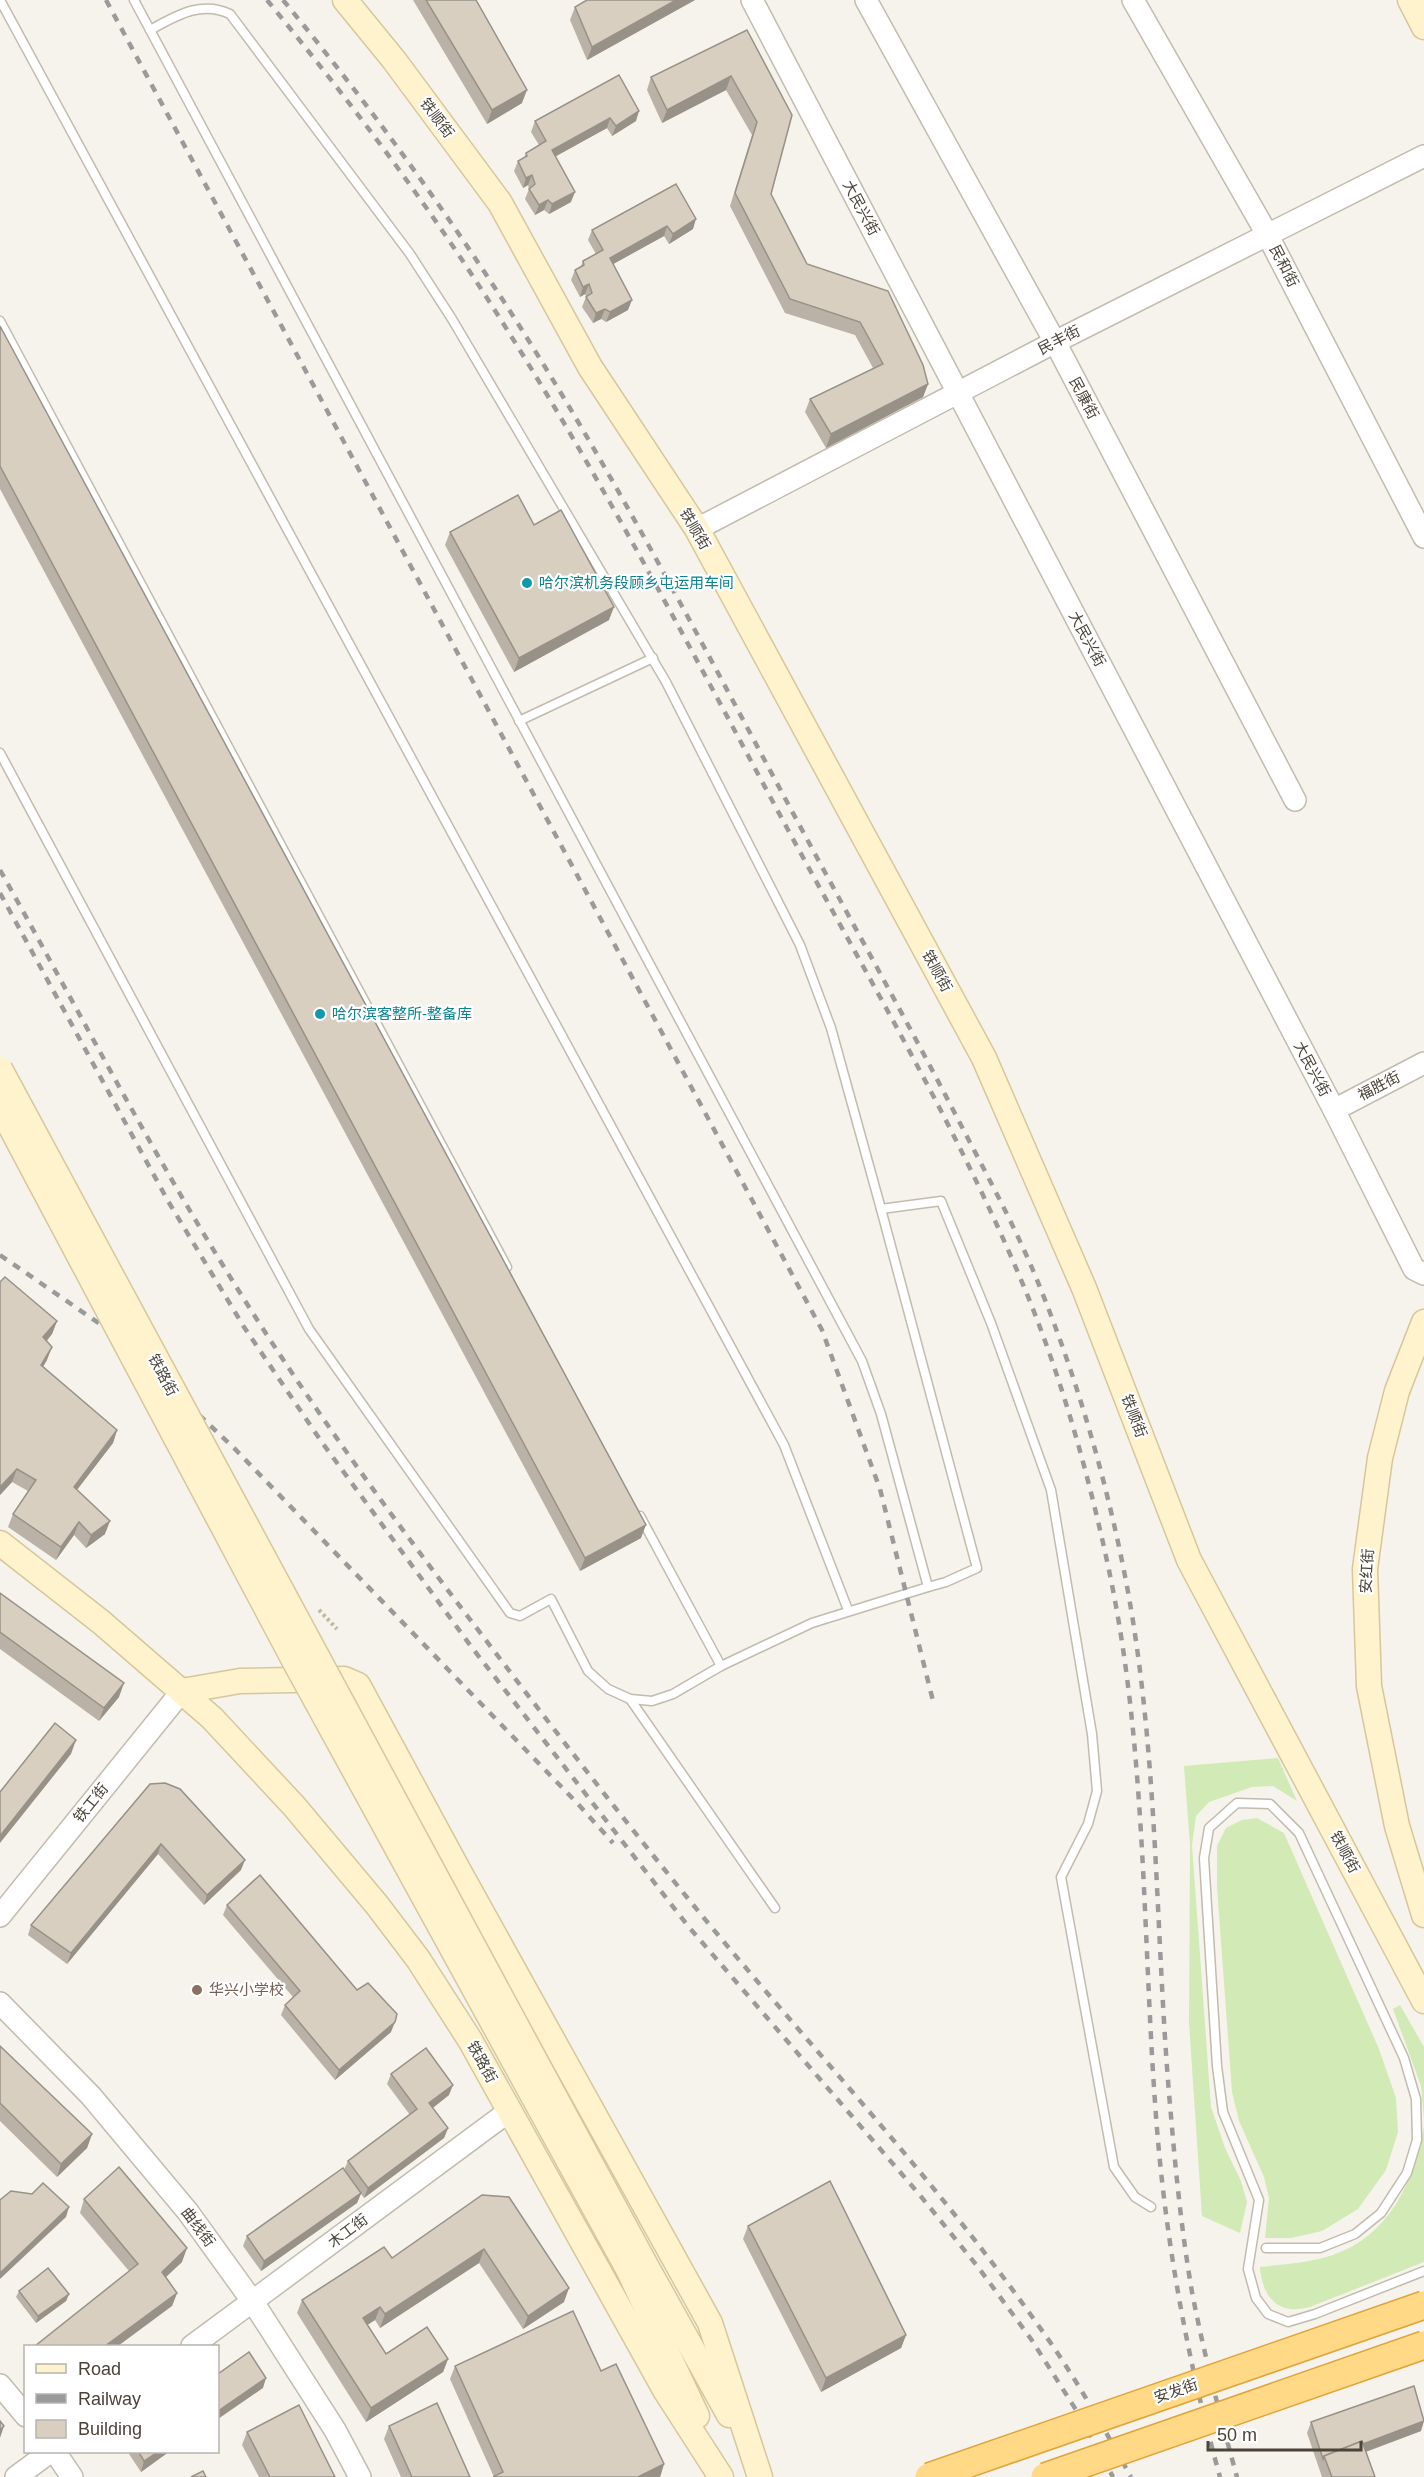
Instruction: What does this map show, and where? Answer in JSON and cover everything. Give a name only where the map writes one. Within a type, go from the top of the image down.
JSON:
[{"type":"highway","name":"安发街","points":[[929,2477],[1424,2305]]},
{"type":"highway","points":[[1045,2477],[1424,2346]]},
{"type":"main road","name":"铁顺街","points":[[345,0],[394,60],[500,203],[590,368],[697,529],[984,1058],[1084,1288],[1189,1560],[1424,2001]]},
{"type":"main road","points":[[1410,0],[1424,27]]},
{"type":"main road","name":"铁路街","points":[[0,1070],[636,2267]]},
{"type":"main road","points":[[0,1107],[292,1656],[636,2267],[732,2421],[760,2477]]},
{"type":"main road","name":"安红街","points":[[1424,1322],[1397,1390],[1380,1458],[1365,1569],[1369,1686],[1397,1826],[1424,1914]]},
{"type":"main road","name":"铁路街","points":[[0,1543],[101,1622],[212,1718],[294,1806],[377,1905],[418,1959],[476,2050],[665,2390],[723,2477]]},
{"type":"main road","points":[[182,1691],[240,1681],[344,1679],[358,1686],[711,2323],[760,2477]]},
{"type":"main road","points":[[636,2267],[723,2477]]},
{"type":"street","name":"大民兴街","points":[[752,0],[1334,1110],[1414,1269],[1424,1274]]},
{"type":"street","name":"民康街","points":[[866,0],[1055,342],[1295,800]]},
{"type":"street","name":"民和街","points":[[1133,0],[1267,234],[1416,502],[1424,537]]},
{"type":"street","name":"民丰街","points":[[697,529],[1055,342],[1424,156]]},
{"type":"street","name":"福胜街","points":[[1334,1110],[1424,1063]]},
{"type":"street","name":"铁工街","points":[[0,1916],[182,1691]]},
{"type":"street","name":"曲线街","points":[[0,2004],[91,2096],[188,2212],[253,2302],[335,2430],[360,2477]]},
{"type":"street","name":"木工街","points":[[193,2345],[504,2115]]},
{"type":"street","points":[[0,2385],[24,2414]]},
{"type":"street","points":[[16,2477],[50,2453]]},
{"type":"street","points":[[54,2453],[72,2477]]},
{"type":"lane","points":[[0,0],[784,1445],[848,1611]]},
{"type":"lane","points":[[134,0],[862,1361],[881,1414],[928,1587]]},
{"type":"lane","points":[[0,753],[309,1329],[510,1613],[520,1616],[551,1599],[588,1671],[608,1689],[630,1699],[652,1701],[673,1694],[721,1666],[812,1623],[946,1582],[977,1568],[831,1028],[800,945],[652,658],[452,319],[410,254],[230,14],[220,7],[206,4],[190,8],[150,30]]},
{"type":"lane","points":[[0,321],[513,1278]]},
{"type":"lane","points":[[519,721],[652,658]]},
{"type":"lane","points":[[881,1209],[941,1201],[991,1323],[1051,1490],[1092,1734],[1097,1791],[1088,1824],[1061,1877],[1114,2168],[1136,2197],[1151,2207]]},
{"type":"lane","points":[[636,1509],[721,1666]]},
{"type":"lane","points":[[630,1699],[775,1908]]},
{"type":"lane","points":[[1266,2248],[1320,2248],[1355,2234],[1381,2213],[1407,2173],[1417,2140],[1416,2099],[1404,2058],[1299,1833],[1270,1804],[1237,1803],[1209,1828],[1204,1858],[1217,2066],[1223,2112],[1259,2200],[1248,2269],[1256,2298],[1268,2314],[1288,2322],[1315,2314],[1424,2271]]},
{"type":"green space","points":[[1278,1758],[1297,1801],[1273,1786],[1252,1787],[1209,1802],[1196,1816],[1192,1845],[1211,2107],[1225,2148],[1241,2181],[1247,2202],[1240,2233],[1202,2216],[1189,2023],[1190,1845],[1184,1766]]},
{"type":"green space","points":[[1257,1818],[1284,1833],[1379,2049],[1396,2098],[1398,2132],[1386,2170],[1358,2209],[1322,2231],[1291,2238],[1265,2238],[1269,2198],[1264,2177],[1239,2121],[1232,2092],[1217,1887],[1217,1846],[1226,1828],[1242,1820]]},
{"type":"green space","points":[[1400,2005],[1424,2047],[1424,2119],[1421,2086],[1393,2009]]},
{"type":"green space","points":[[1424,2126],[1424,2262],[1310,2307],[1293,2309],[1283,2307],[1272,2300],[1264,2288],[1260,2267],[1297,2263],[1333,2255],[1353,2246],[1384,2220],[1406,2186],[1420,2147]]},
{"type":"building","points":[[426,0],[476,0],[527,90],[492,110]]},
{"type":"building","points":[[587,0],[676,0],[592,47],[575,7]]},
{"type":"building","points":[[747,30],[792,115],[771,194],[807,264],[888,291],[923,365],[928,384],[831,434],[810,399],[883,364],[860,322],[790,299],[735,193],[757,122],[731,76],[667,110],[651,77]]},
{"type":"building","points":[[619,75],[639,111],[616,126],[610,118],[552,150],[575,192],[552,204],[548,200],[539,205],[529,189],[535,184],[532,175],[526,178],[518,161],[527,156],[526,153],[546,141],[535,121]]},
{"type":"building","points":[[676,184],[696,219],[673,234],[667,226],[610,258],[632,300],[610,312],[605,309],[596,313],[586,297],[592,293],[589,284],[583,287],[575,270],[584,265],[583,261],[603,250],[592,230]]},
{"type":"building","name":"哈尔滨客整所-整备库","points":[[0,326],[646,1525],[585,1558],[0,466]]},
{"type":"building","name":"哈尔滨机务段顾乡屯运用车间","points":[[518,495],[534,525],[561,510],[614,607],[519,658],[450,532]]},
{"type":"building","points":[[5,1277],[57,1321],[43,1337],[52,1347],[41,1365],[117,1430],[74,1487],[110,1521],[91,1535],[79,1522],[61,1547],[13,1514],[36,1480],[17,1469],[0,1487],[0,1282]]},
{"type":"building","points":[[0,1593],[124,1683],[104,1708],[0,1632]]},
{"type":"building","points":[[55,1723],[76,1740],[0,1836],[0,1792]]},
{"type":"building","points":[[165,1783],[180,1789],[245,1860],[207,1895],[161,1844],[71,1953],[31,1925],[150,1784]]},
{"type":"building","points":[[260,1875],[357,1990],[368,1983],[397,2014],[395,2022],[339,2070],[285,2005],[300,1991],[227,1905]]},
{"type":"building","points":[[0,2046],[92,2134],[61,2164],[0,2103]]},
{"type":"building","points":[[426,2048],[453,2085],[429,2103],[448,2128],[368,2188],[348,2161],[417,2109],[391,2074]]},
{"type":"building","points":[[119,2167],[187,2248],[162,2272],[177,2293],[106,2345],[36,2345],[138,2264],[84,2199]]},
{"type":"building","points":[[343,2168],[361,2193],[264,2261],[247,2236]]},
{"type":"building","points":[[830,2181],[906,2335],[826,2378],[748,2226]]},
{"type":"building","points":[[43,2183],[69,2207],[0,2273],[0,2200],[11,2191],[32,2194]]},
{"type":"building","points":[[482,2195],[509,2197],[569,2288],[528,2316],[484,2249],[385,2314],[380,2307],[363,2318],[386,2354],[427,2327],[448,2359],[371,2408],[302,2300],[384,2247],[392,2258]]},
{"type":"building","points":[[48,2268],[69,2294],[38,2316],[19,2291]]},
{"type":"building","points":[[573,2311],[601,2371],[616,2364],[664,2464],[638,2477],[493,2477],[503,2472],[455,2366]]},
{"type":"building","points":[[249,2352],[266,2378],[219,2410],[219,2373]]},
{"type":"building","points":[[1414,2386],[1424,2421],[1363,2444],[1362,2441],[1324,2456],[1323,2459],[1311,2422]]},
{"type":"building","points":[[437,2403],[470,2477],[412,2477],[389,2426]]},
{"type":"building","points":[[299,2405],[335,2477],[270,2477],[247,2432]]},
{"type":"building","points":[[1362,2441],[1375,2477],[1332,2477],[1324,2456]]},
{"type":"building","points":[[139,2453],[156,2453],[144,2461]]},
{"type":"building","points":[[203,2471],[206,2477],[191,2477]]},
{"type":"railway","points":[[106,0],[822,1330],[880,1489],[933,1701]]},
{"type":"railway","points":[[267,0],[352,107],[434,219],[526,360],[604,492],[938,1105],[994,1218],[1033,1309],[1058,1380],[1090,1488],[1120,1630],[1130,1698],[1136,1768],[1156,2116],[1165,2207],[1179,2298],[1197,2388],[1220,2477]]},
{"type":"railway","points":[[283,0],[418,175],[493,285],[577,421],[656,560],[925,1057],[1010,1219],[1049,1310],[1096,1452],[1122,1561],[1134,1630],[1150,1768],[1166,2047],[1182,2226],[1202,2338],[1237,2477]]},
{"type":"railway","points":[[0,870],[137,1120],[194,1218],[285,1363],[383,1503],[645,1845],[699,1912],[915,2166],[998,2271],[1063,2362],[1131,2477]]},
{"type":"railway","points":[[0,893],[168,1201],[244,1327],[321,1441],[470,1645],[688,1926],[919,2194],[978,2267],[1031,2339],[1078,2413],[1113,2477]]},
{"type":"railway","points":[[0,1255],[113,1333],[235,1449],[613,1843]]},
{"type":"place","name":"哈尔滨机务段顾乡屯运用车间","points":[[527,583]]},
{"type":"place","name":"哈尔滨客整所-整备库","points":[[320,1014]]},
{"type":"place","name":"华兴小学校","points":[[197,1990]]}]
